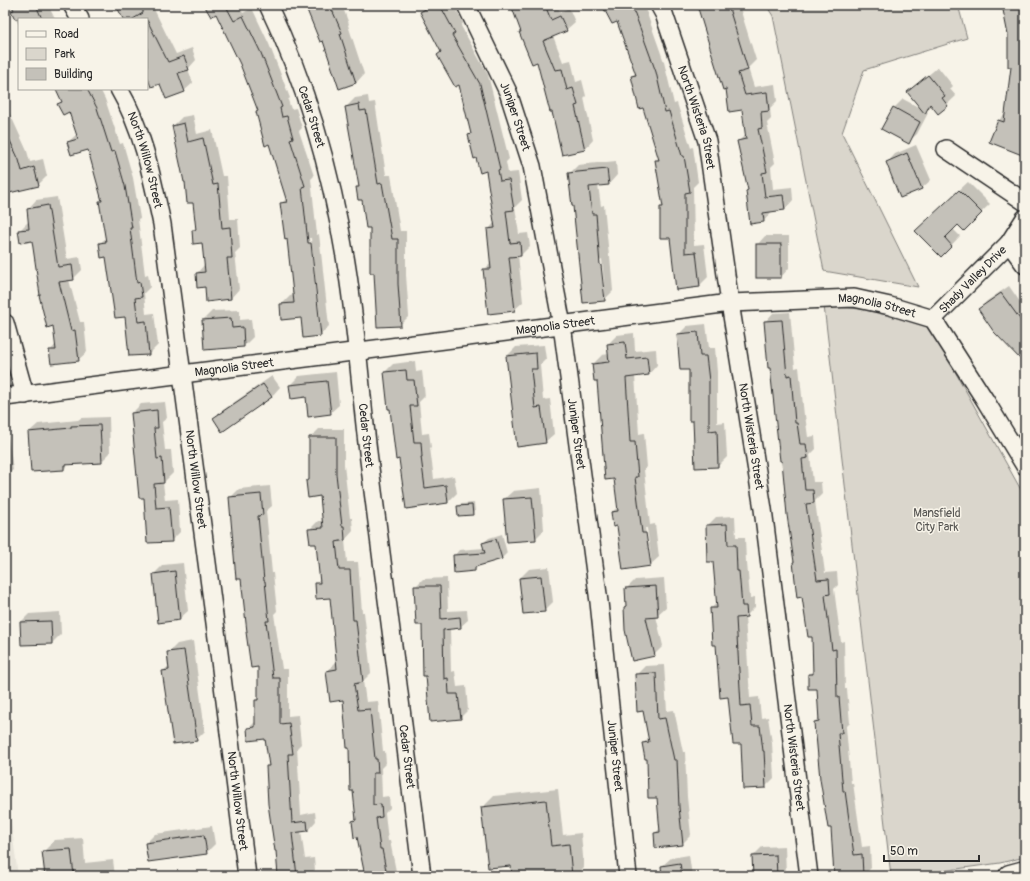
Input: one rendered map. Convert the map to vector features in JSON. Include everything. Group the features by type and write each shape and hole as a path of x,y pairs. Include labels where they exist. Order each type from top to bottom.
{"main road":[{"path":"1010,876 1025,872"}],"street":[{"path":"72,5 79,18"},
{"name":"Cedar Street","path":"268,5 287,46 315,126 330,181 347,269 422,876"},
{"name":"Juniper Street","path":"466,5 508,92 532,166 562,325 599,602 628,876"},
{"name":"North Wisteria Street","path":"660,5 707,141 730,303 763,509 809,876"},
{"name":"North Willow Street","path":"120,90 128,105 150,168 162,224 247,876"},
{"path":"946,150 1025,202"},
{"name":"Shady Valley Drive","path":"933,319 1009,243 1025,218"},
{"path":"1009,243 1025,265"},
{"name":"Magnolia Street","path":"5,397 730,303 854,298 890,306 933,319 1025,466"},
{"path":"5,323 24,394"}],"shaded area":[{"path":"5,775 18,876 5,876"}],"green space":[{"path":"766,5 958,5 967,38 864,70 842,133 918,287 824,271 773,16"},
{"name":"Mansfield City Park","path":"824,306 885,311 929,325 1025,497 1025,857 1000,863 906,876 891,876"}],"building":[{"path":"11,5 36,5 42,18 15,19 11,11 14,10"},
{"path":"116,5 141,5 143,13 135,18 122,18"},
{"path":"204,5 232,5 227,8 234,21 243,16 261,53 282,107 280,108 282,117 287,116 293,138 290,139 305,186 302,187 308,243 311,243 321,336 303,338 301,318 281,320 280,304 294,303 287,239 285,240 280,203 287,202 269,144 265,146 256,112 258,111 240,64 216,14 211,17"},
{"path":"305,5 330,5 342,33 340,34 356,83 339,89 323,41 320,42"},
{"path":"433,5 440,5 455,33 452,35 480,84 500,169 498,170 500,181 509,180 514,210 506,211 510,243 520,242 521,256 509,257 515,311 488,314 483,269 491,269 487,229 495,228 486,171 480,173 476,158 474,159 468,135 471,134 459,85 455,87 437,55 441,52 420,12"},
{"path":"511,5 545,5 551,20 560,16 567,31 543,41 555,70 562,69 567,90 573,88 578,105 575,106 585,150 562,155 552,112 550,112 537,62 532,64 519,32 521,32"},
{"path":"602,5 631,5 656,72 665,112 669,111 682,156 684,156 690,192 685,193 685,253 696,252 700,287 676,290 670,238 660,238 660,207 663,207 655,160 659,160 643,108 639,109 631,76 636,75 617,22 612,24"},
{"path":"697,5 728,5 748,70 738,73 745,95 767,92 769,111 761,112 762,128 758,129 767,172 762,173 765,197 783,195 785,210 763,213 764,222 750,224 746,191 748,190 737,141 746,139 742,110 729,112 726,89 723,90"},
{"path":"1002,5 1025,5 1025,147 1022,155 989,142 998,120 1004,122 1011,67 1008,67 1008,35"},
{"path":"148,22 168,62 184,56 189,70 178,73 185,92 166,99 160,84 151,87 148,79"},
{"path":"928,75 945,96 942,98 948,106 938,114 930,104 925,114 907,92"},
{"path":"56,90 88,90 97,108 111,152 115,151 125,186 132,228 130,228 137,283 140,282 142,297 135,298 138,322 146,321 149,355 129,356 125,317 115,318 106,257 101,258 99,243 106,242 99,201 102,201 88,150 71,155 67,142 78,139 69,112 63,115 57,104 62,102"},
{"path":"359,104 360,111 366,110 378,184 382,183 392,239 398,239 398,284 401,326 377,327 374,273 370,273 370,228 366,228 362,200 358,200 356,187 359,187 345,107"},
{"path":"893,107 920,122 909,144 881,129"},
{"path":"184,123 188,142 203,138 213,185 218,184 222,228 230,227 232,258 227,258 231,299 206,302 205,287 197,288 196,273 205,272 202,243 193,244 192,230 196,230 193,203 187,203 185,182 172,126"},
{"path":"5,130 19,160 22,171 34,167 39,186 5,194"},
{"path":"907,153 922,189 900,198 886,162"},
{"path":"607,169 609,185 589,187 592,214 596,214 600,265 605,301 583,303 568,173"},
{"path":"959,190 982,213 964,231 958,225 945,238 952,246 941,257 915,231"},
{"path":"48,205 58,267 72,265 74,280 59,282 71,331 75,330 79,361 51,364 49,350 56,350 53,326 47,328 39,295 32,241 20,243 18,230 29,229 27,209"},
{"path":"756,244 781,244 781,278 756,278"},
{"path":"1001,293 1025,326 1025,364 994,332 978,309"},
{"path":"231,318 232,328 243,327 244,347 204,350 202,320"},
{"path":"782,320 787,376 791,375 795,423 797,423 800,444 806,444 808,458 802,459 805,490 813,490 814,503 806,504 817,580 829,579 830,594 825,595 832,650 836,649 837,697 839,697 842,733 838,733 843,791 845,791 854,855 862,854 863,876 834,876 831,828 828,828 815,735 814,722 819,721 817,689 808,689 808,674 813,674 812,637 808,637 802,597 797,598 782,461 780,461 770,368 768,368 764,321"},
{"path":"698,332 700,356 706,356 709,381 709,431 717,430 718,467 695,468 693,421 689,421 689,370 680,370 677,334"},
{"path":"625,342 627,359 647,357 649,375 626,378 630,442 635,442 638,477 635,477 642,533 646,533 651,566 623,570 617,526 613,527 611,512 618,511 614,479 605,480 597,381 594,381 592,364 609,362 607,344"},
{"path":"536,353 537,369 531,369 535,408 541,407 546,443 517,447 506,356"},
{"path":"406,370 407,380 414,380 417,406 410,406 414,442 421,442 421,457 425,488 446,485 448,503 406,509 399,459 396,460 384,372"},
{"path":"327,381 331,414 308,417 306,397 291,399 289,385"},
{"path":"263,384 272,397 222,432 213,418"},
{"path":"157,410 158,428 154,428 157,459 162,458 164,483 154,484 156,508 169,507 172,542 147,543 144,498 139,498 131,413"},
{"path":"100,425 102,463 64,465 64,470 31,472 28,432 71,428 71,426"},
{"path":"309,437 336,437 336,474 345,540 336,542 339,570 350,570 353,620 356,620 363,682 354,684 358,710 370,709 375,759 377,759 378,773 373,773 373,805 381,804 382,817 376,818 380,849 382,849 387,876 365,876 357,837 354,838 352,821 356,820 353,791 350,791 349,748 347,748 343,700 330,702 326,671 337,669 330,598 316,599 315,583 320,583 316,544 310,544 308,529 323,528 320,496 308,498 306,481 309,480"},
{"path":"261,494 263,515 258,516 269,621 266,621 273,678 280,678 280,724 289,723 293,754 288,754 292,823 307,821 308,831 292,833 297,876 278,876 276,851 268,804 266,766 269,766 265,739 248,741 247,728 255,727 255,700 258,700 258,667 251,668 241,579 236,579 229,497"},
{"path":"532,497 536,540 507,542 503,499"},
{"path":"472,505 473,515 458,516 457,506"},
{"path":"727,524 728,545 736,545 737,571 739,571 742,606 746,606 747,617 736,618 741,706 750,705 752,726 760,726 764,751 766,788 743,789 741,744 733,744 728,697 720,698 716,645 712,645 710,608 717,608 713,562 707,562 706,525"},
{"path":"496,539 502,559 475,567 475,571 454,573 453,555 485,553 482,543"},
{"path":"175,571 180,620 158,623 153,574"},
{"path":"541,576 545,612 523,614 519,578"},
{"path":"414,586 440,586 441,619 460,617 461,628 443,630 444,679 448,678 449,694 458,694 461,719 430,722 426,676 423,676 422,625 416,625"},
{"path":"656,586 658,617 646,618 655,656 632,661 625,630 625,588"},
{"path":"51,621 52,644 21,645 20,622"},
{"path":"184,650 197,741 173,744 162,671 169,670 167,652"},
{"path":"656,673 658,719 665,718 674,760 677,760 679,807 683,845 655,848 654,833 660,832 657,798 648,798 647,759 645,759 642,743 649,742 643,711 637,712 635,674"},
{"path":"546,800 551,846 569,844 572,876 512,876 511,866 488,868 481,807"},
{"path":"204,835 207,854 148,862 145,843"},
{"path":"71,849 74,876 45,876 42,851"},
{"path":"776,855 777,876 753,876 752,856"},
{"path":"680,863 682,876 662,876 661,866"}]}
